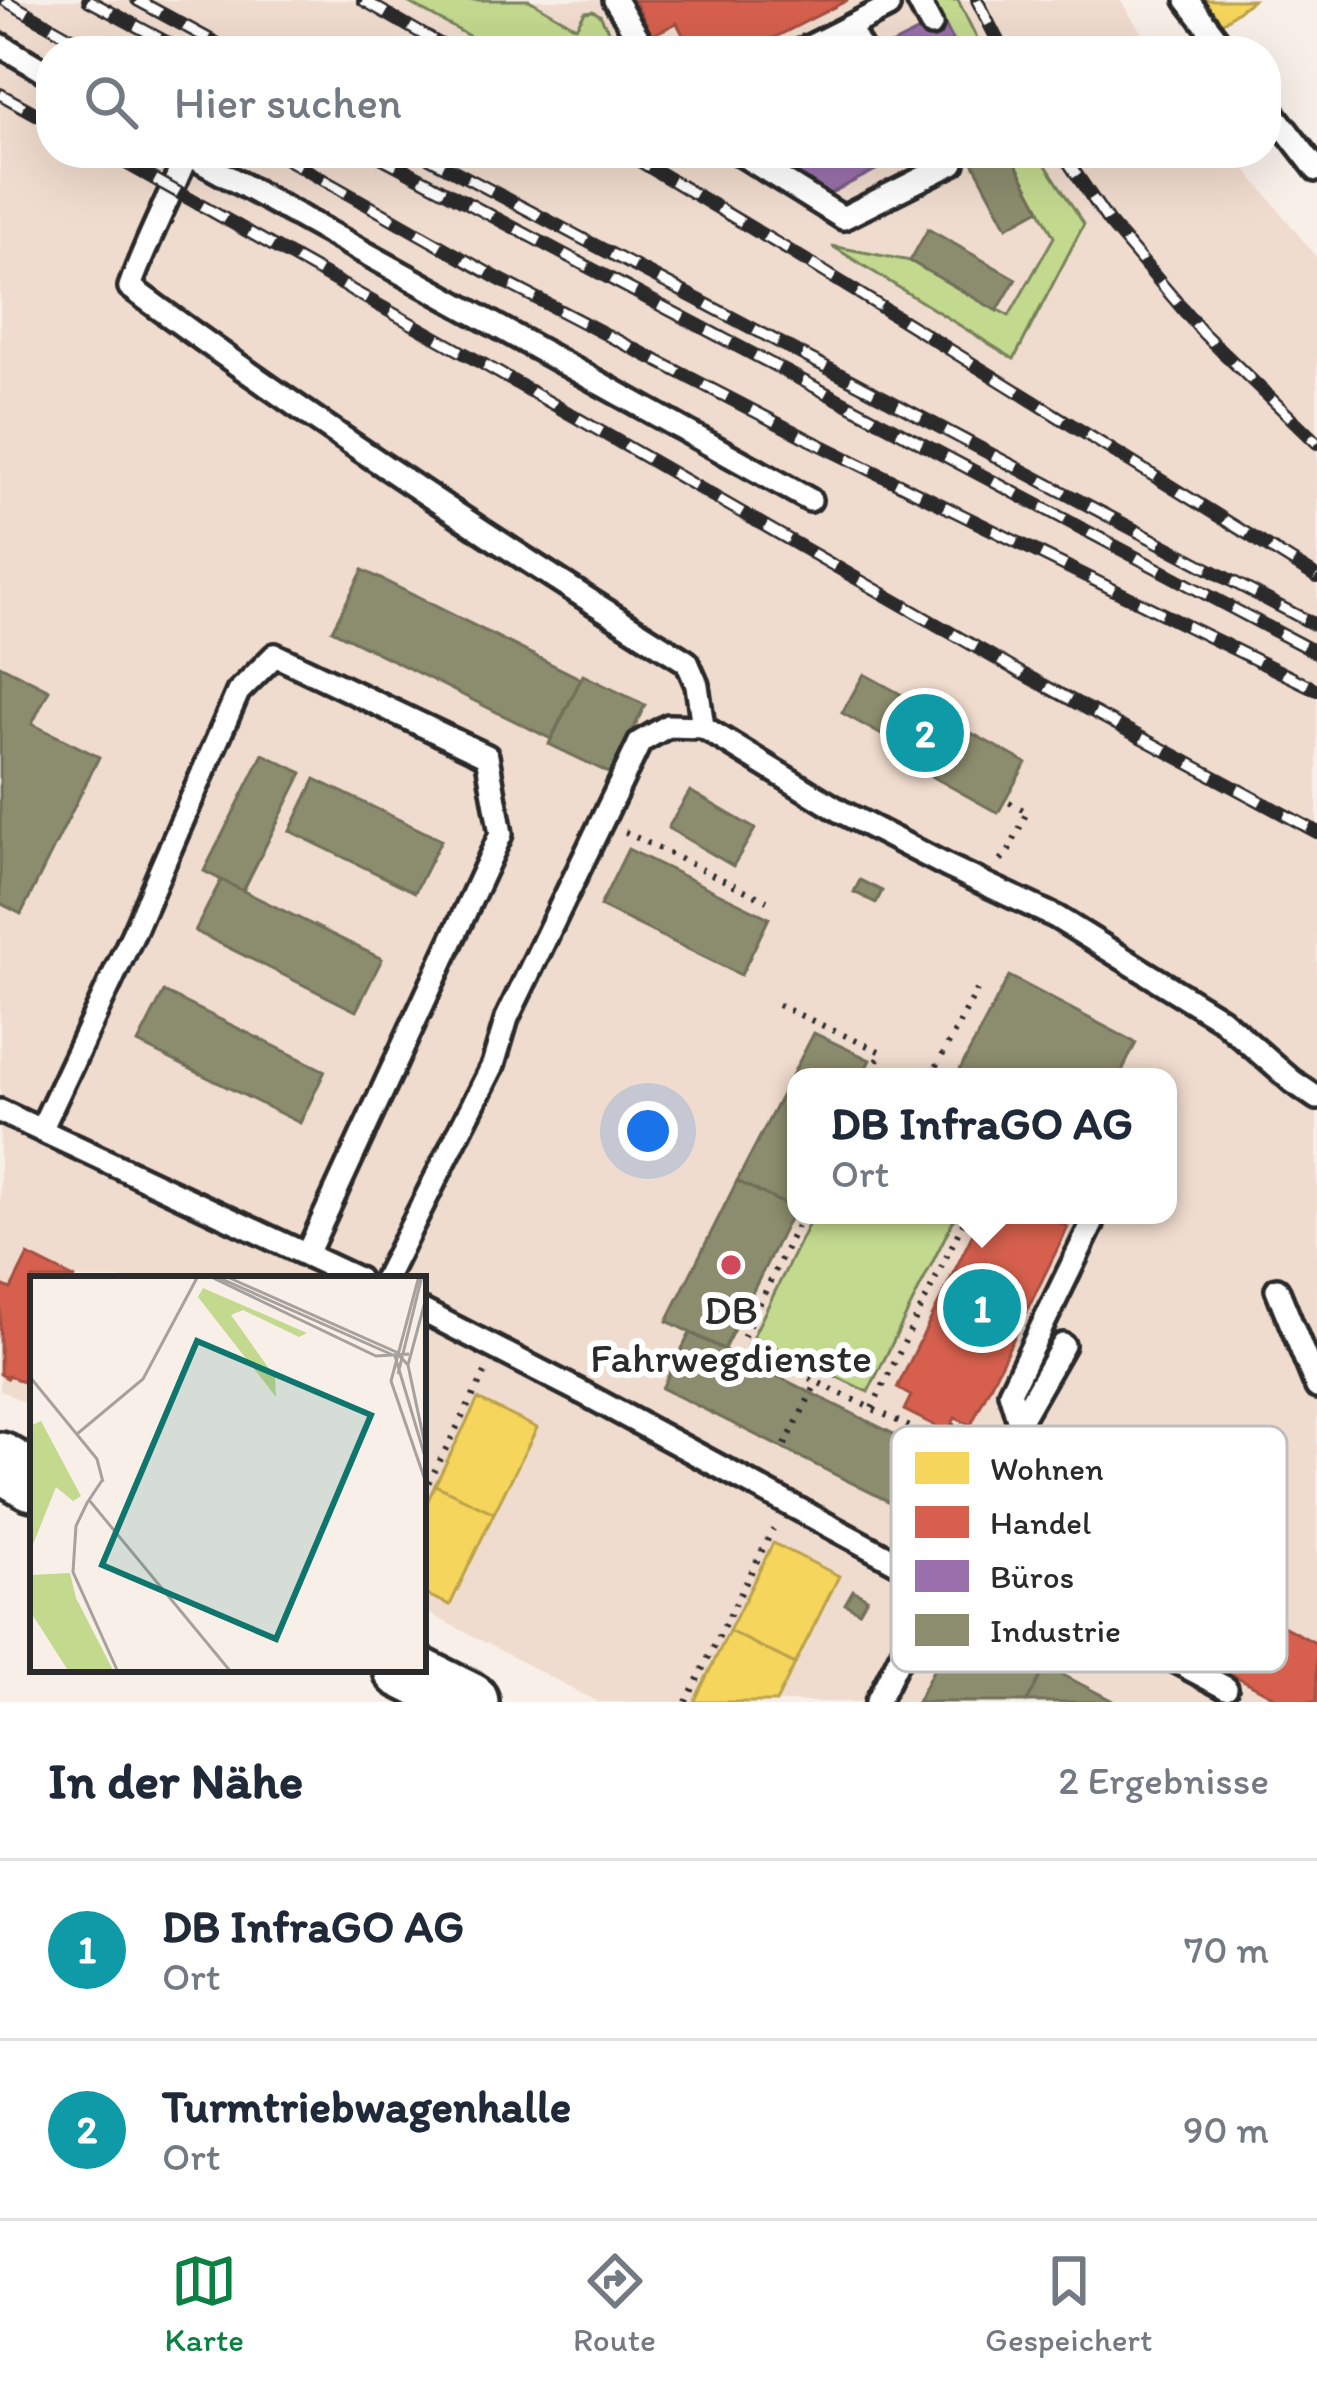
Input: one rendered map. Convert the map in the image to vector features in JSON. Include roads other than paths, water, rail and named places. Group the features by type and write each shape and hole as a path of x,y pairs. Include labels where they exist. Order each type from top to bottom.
{"main road":[{"path":"0,1462 30,1479"},
{"path":"409,1672 470,1702"}],"lane":[{"path":"615,0 637,36"},
{"path":"831,36 888,7 884,0"},
{"path":"918,0 931,25"},
{"path":"1187,0 1215,36"},
{"path":"849,27 854,36"},
{"path":"0,45 36,66"},
{"path":"1281,123 1317,170"},
{"path":"180,168 130,287 251,377 533,566 687,662 697,686 703,727"},
{"path":"211,168 810,500"},
{"path":"763,168 843,218 943,168"},
{"path":"41,1130 238,692 275,655 488,756 501,834 307,1254"},
{"path":"388,1276 493,1065 507,1018 640,742 668,726 703,727 840,811 1056,917 1221,1019 1317,1098"},
{"path":"0,1111 352,1276"},
{"path":"1018,1422 1010,1393 1092,1224"},
{"path":"1277,1289 1317,1387"},
{"path":"426,1312 891,1560"},
{"path":"1016,1426 1063,1345"},
{"path":"877,1702 892,1672"},
{"path":"1196,1672 1226,1688"}],"railway":[{"path":"4,0 68,36"},
{"path":"88,0 155,36"},
{"path":"137,0 203,36"},
{"path":"363,0 426,36"},
{"path":"977,0 995,36"},
{"path":"0,94 36,114"},
{"path":"135,168 1021,673 1317,832"},
{"path":"303,168 497,278 810,440 1317,690"},
{"path":"401,168 1317,653"},
{"path":"448,168 1317,626"},
{"path":"651,168 1317,577"},
{"path":"1072,168 1108,221 1204,334 1317,443"}],"place":[{"name":"Turmtriebwagenhalle","path":"925,733"},
{"name":"DB Fahrwegdienste","path":"731,1265"},
{"name":"DB InfraGO AG","path":"982,1308"}]}
